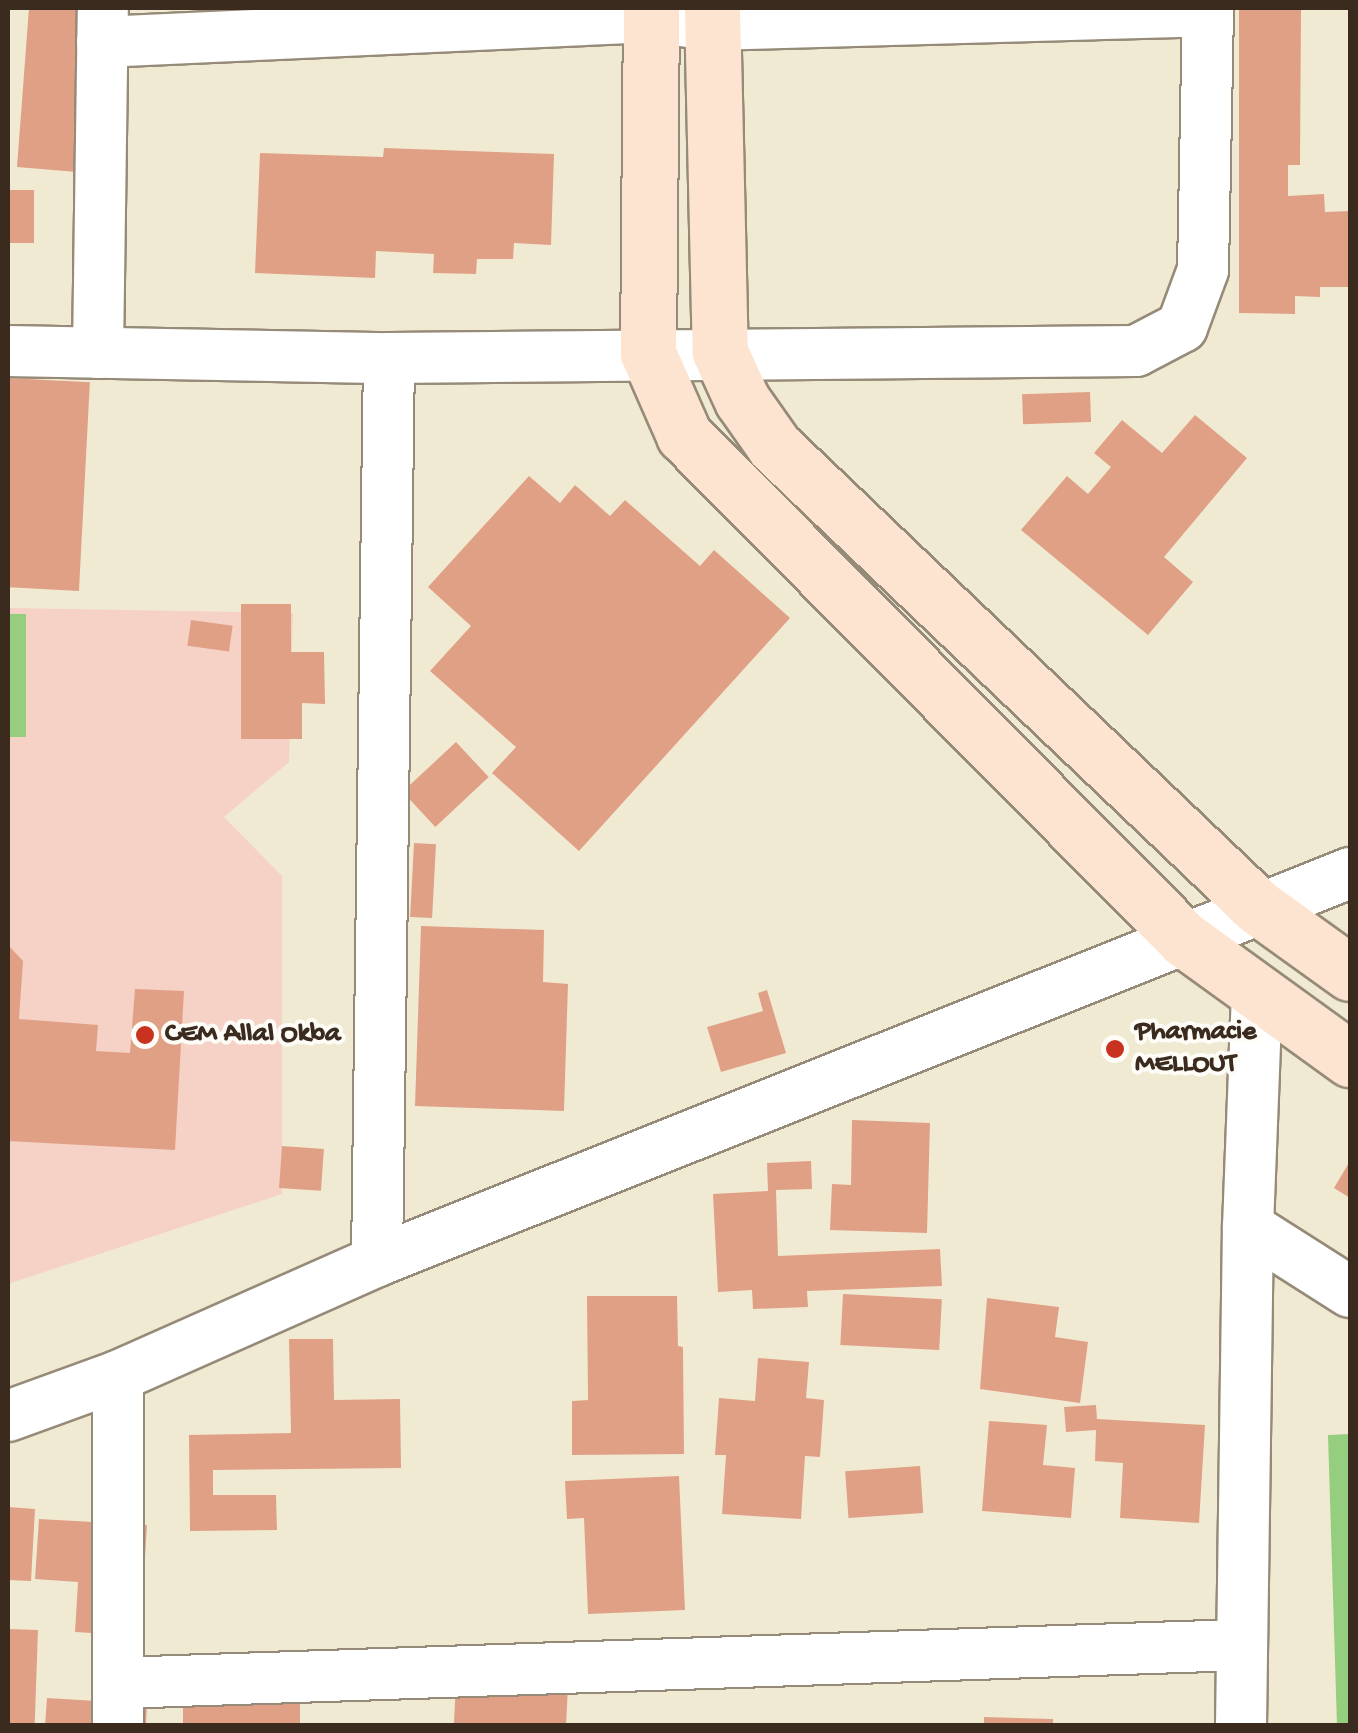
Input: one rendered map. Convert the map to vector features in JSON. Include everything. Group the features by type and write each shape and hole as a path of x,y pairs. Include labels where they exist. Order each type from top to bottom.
{"street":[{"path":"8,352 389,358 1136,351 1182,327 1203,270 1208,9 712,16 651,12 102,25 98,353"},
{"path":"651,12 648,353 684,435 1184,939 1350,1059"},
{"path":"712,16 720,352 742,400 775,447 1258,907 1350,973"},
{"path":"376,1260 389,358"},
{"path":"8,1416 118,1376 376,1260 1350,873"},
{"path":"1241,1726 1248,1227 1256,992"},
{"path":"1248,1227 1350,1292"},
{"path":"118,1376 118,1704 1240,1645"}],"shaded area":[{"name":"CEM Allal Okba","path":"8,608 293,613 289,762 224,817 282,876 282,1194 8,1284"}],"green space":[{"path":"8,614 26,614 26,737 8,737"},
{"path":"1350,1434 1350,1725 1337,1726 1328,1435"}],"building":[{"path":"29,8 106,8 77,172 17,167"},
{"path":"1239,8 1301,8 1300,165 1288,165 1288,196 1324,194 1325,212 1350,211 1350,287 1320,287 1320,297 1295,296 1295,314 1239,313"},
{"path":"384,148 554,154 551,245 514,243 513,259 477,259 476,274 433,273 434,254 376,251 375,278 255,273 260,153 383,157"},
{"path":"8,190 34,190 34,243 8,243"},
{"path":"8,378 90,382 79,591 8,587"},
{"path":"1090,392 1091,422 1023,424 1022,394"},
{"path":"1195,415 1247,458 1164,557 1193,582 1148,635 1021,530 1067,476 1088,494 1111,467 1094,453 1122,420 1162,453"},
{"path":"529,476 560,503 575,485 610,516 625,500 700,566 714,550 790,618 579,851 492,773 516,747 430,671 471,626 428,587"},
{"path":"241,604 291,604 291,652 324,652 325,704 302,703 302,739 241,739"},
{"path":"191,620 233,626 229,652 187,646"},
{"path":"456,742 489,777 435,827 403,792"},
{"path":"414,843 436,844 432,918 410,917"},
{"path":"421,926 544,930 543,982 568,984 564,1111 415,1106"},
{"path":"8,945 23,961 19,1019 98,1025 96,1051 130,1053 135,989 184,991 175,1150 8,1141"},
{"path":"767,990 786,1053 721,1072 707,1027 763,1011 758,993"},
{"path":"852,1120 930,1123 927,1233 830,1230 832,1184 851,1185"},
{"path":"282,1146 324,1149 321,1191 279,1188"},
{"path":"811,1161 812,1189 776,1190 778,1256 940,1249 942,1286 807,1291 808,1307 753,1309 752,1290 718,1292 713,1194 768,1191 767,1163"},
{"path":"1350,1161 1350,1198 1334,1188"},
{"path":"843,1294 942,1299 939,1350 840,1345"},
{"path":"587,1296 677,1296 678,1346 683,1347 684,1454 572,1455 572,1401 588,1400"},
{"path":"987,1298 1059,1307 1055,1337 1088,1342 1080,1403 980,1389"},
{"path":"289,1339 333,1339 334,1400 400,1399 401,1468 213,1470 213,1495 276,1495 277,1530 190,1531 189,1435 291,1433"},
{"path":"758,1358 809,1362 806,1398 824,1400 820,1457 805,1456 801,1519 722,1514 726,1455 715,1455 719,1398 755,1401"},
{"path":"1096,1405 1097,1419 1205,1425 1199,1523 1120,1518 1123,1463 1095,1461 1096,1430 1066,1432 1064,1407"},
{"path":"989,1421 1047,1425 1043,1465 1075,1468 1071,1518 982,1511"},
{"path":"920,1466 923,1513 848,1518 845,1471"},
{"path":"679,1476 685,1610 588,1614 584,1518 567,1519 565,1481"},
{"path":"8,1507 35,1509 31,1581 8,1580"},
{"path":"39,1519 147,1525 141,1621 110,1634 75,1632 78,1582 35,1579"},
{"path":"8,1629 38,1630 35,1726 8,1726"},
{"path":"456,1684 568,1690 566,1726 454,1726"},
{"path":"47,1698 147,1704 146,1726 45,1726"},
{"path":"183,1700 300,1700 300,1726 183,1726"},
{"path":"984,1717 1053,1719 1053,1726 984,1726"}],"place":[{"name":"CEM Allal Okba","path":"145,1035"},
{"name":"Pharmacie MELLOUT","path":"1115,1049"}]}
